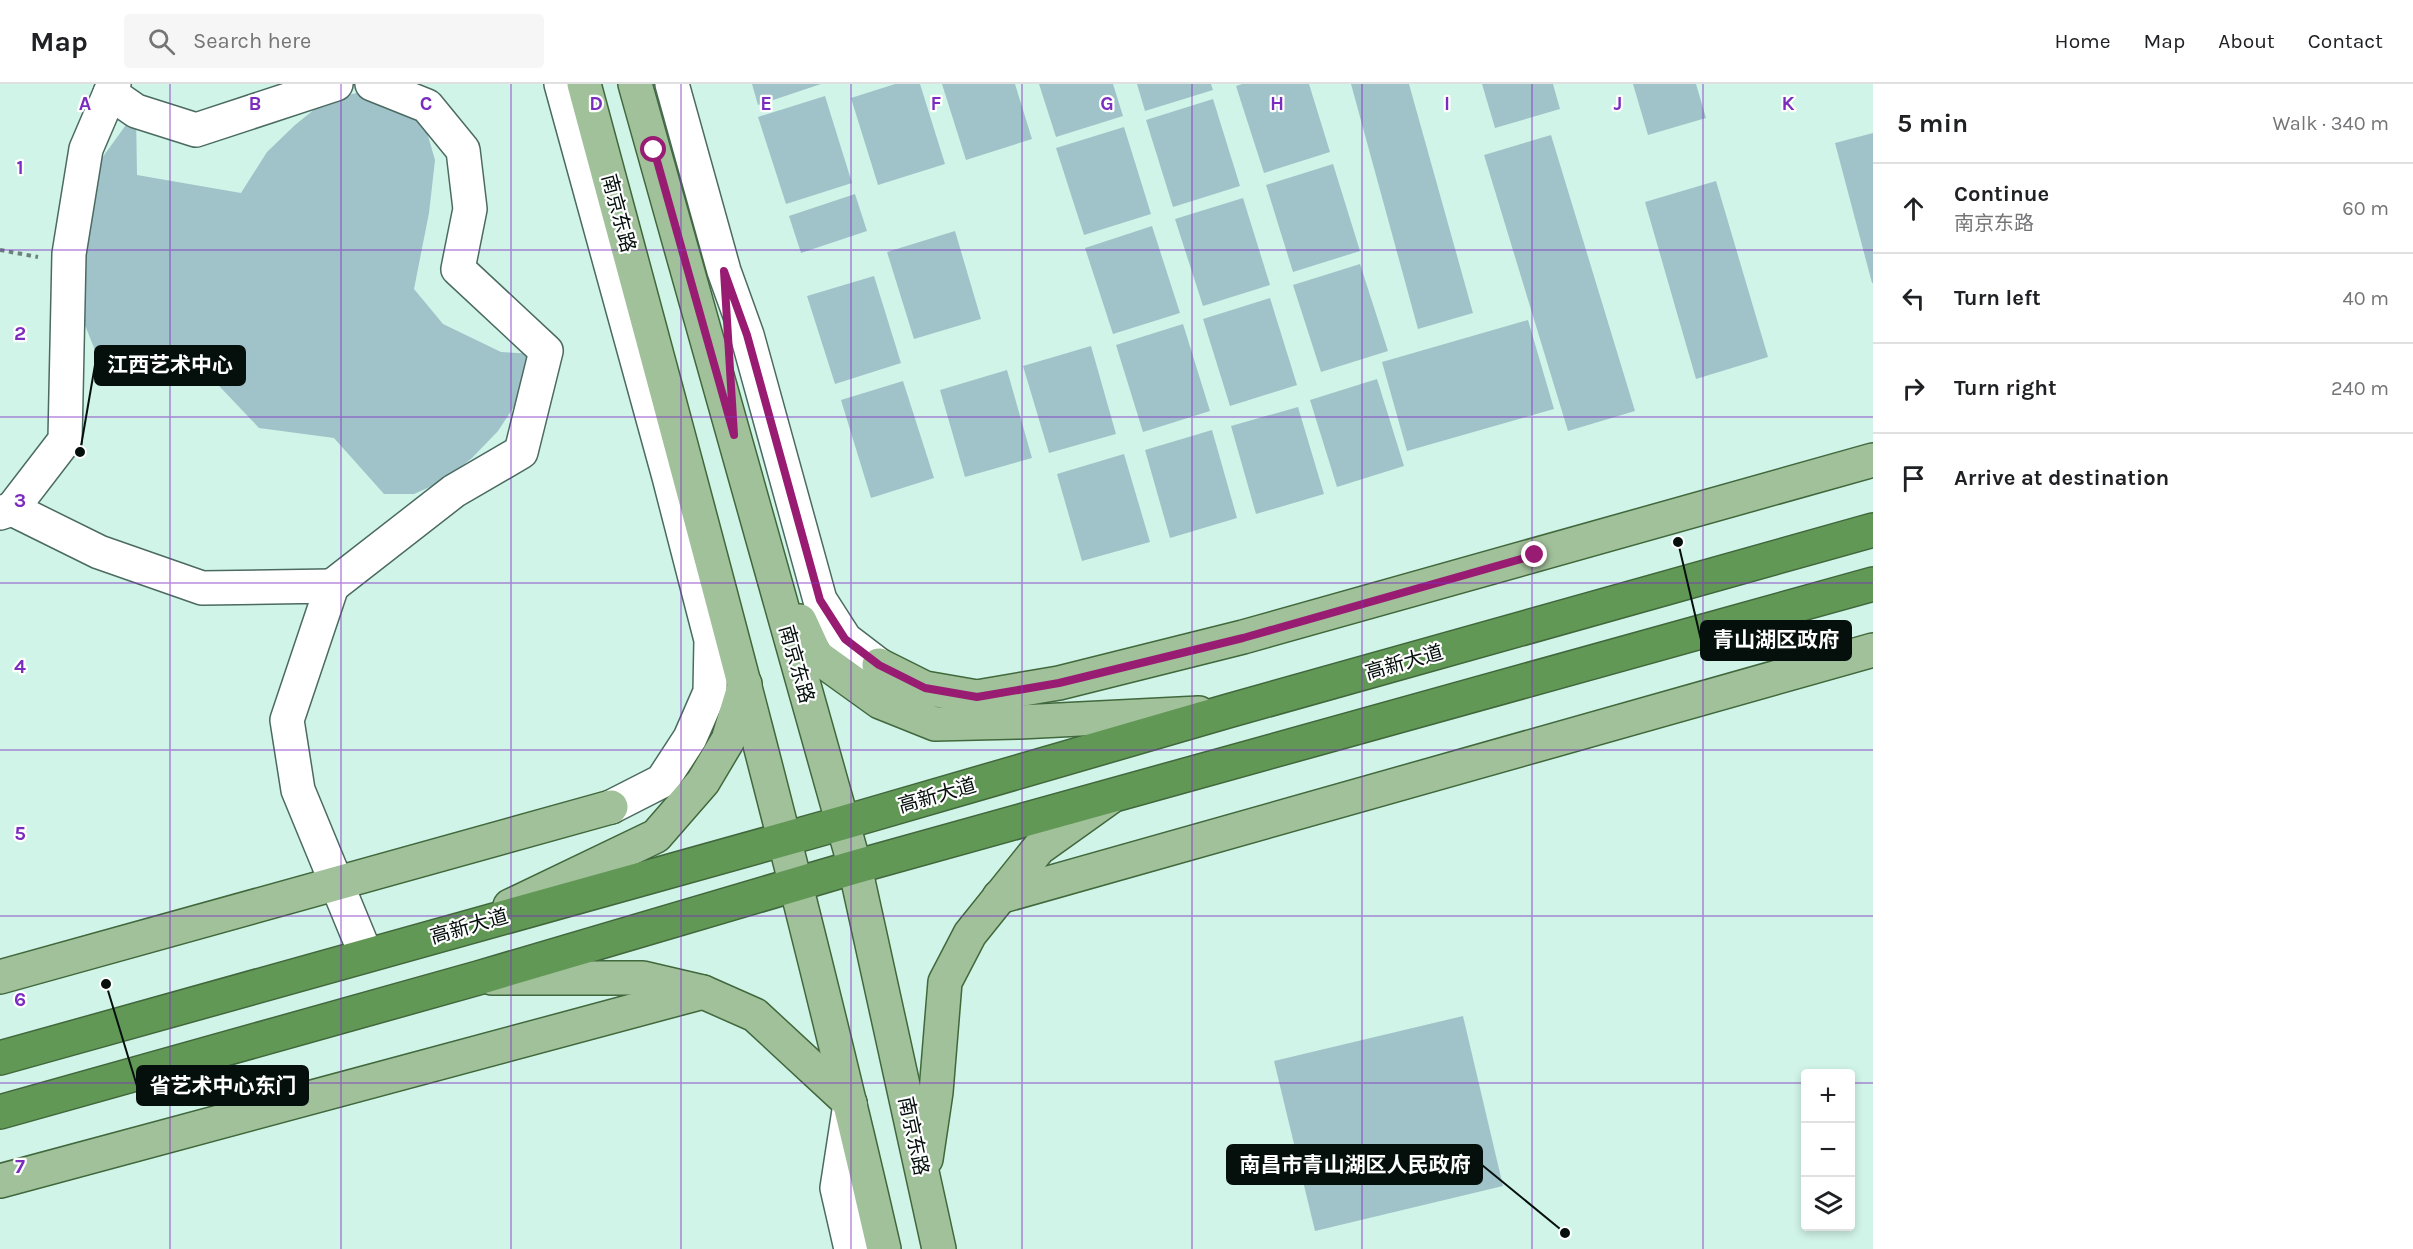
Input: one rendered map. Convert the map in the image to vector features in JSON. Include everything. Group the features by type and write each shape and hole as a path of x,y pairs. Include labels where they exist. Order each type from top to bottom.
{"highway":[{"name":"高新大道","path":"0,1058 842,823 1228,711 1873,530"},
{"path":"0,1112 478,978 855,867 1873,584"}],"main road":[{"name":"南京东路","path":"584,84 745,682 884,1249"},
{"name":"南京东路","path":"635,84 855,867 939,1249"},
{"path":"879,665 925,688 977,697 1059,683 1243,638 1873,460"},
{"path":"763,542 816,656 880,702 935,724 1228,711"},
{"path":"999,897 1873,650"},
{"path":"465,927 657,836 703,782 728,740 745,682"},
{"path":"924,1178 936,1092 945,982 970,934 1039,848 1112,796"},
{"path":"0,977 611,807"},
{"path":"478,978 643,978 703,992 755,1015 850,1103"},
{"path":"0,1181 703,992"}],"street":[{"path":"332,586 202,588 99,552 6,511 65,440 69,254 86,149 112,89 136,111 196,130 336,84"},
{"path":"366,955 298,790 287,720 332,586 454,491 520,452 546,351 458,269 470,209 463,150 427,106 372,84"},
{"path":"561,84 669,477 711,640 710,692 690,738 662,781 611,807"},
{"path":"672,84 724,271 747,335 820,600 845,639 879,665"},
{"path":"724,271 734,435"},
{"path":"850,1103 837,1188 851,1249"}],"building":[{"path":"752,84 821,84 758,105"},
{"path":"895,84 920,84 945,164 878,185 851,98"},
{"path":"942,84 1015,84 1032,139 966,160"},
{"path":"1039,84 1113,84 1123,116 1056,137"},
{"path":"1137,84 1211,84 1213,90 1145,111"},
{"path":"1242,84 1309,84 1330,152 1264,173 1236,86"},
{"path":"1351,84 1409,84 1473,313 1418,329"},
{"path":"1482,84 1553,84 1560,109 1495,128"},
{"path":"1633,84 1696,84 1706,118 1648,135"},
{"path":"361,92 424,122 435,160 429,213 414,289 443,324 501,352 535,354 523,393 498,431 472,458 443,481 414,494 384,494 334,438 259,428 202,368 101,365 80,313 83,206 102,158 136,111 137,175 241,193 267,152 295,125 326,100"},
{"path":"825,96 852,183 786,204 758,117"},
{"path":"1213,99 1240,186 1173,207 1146,120"},
{"path":"1124,127 1151,214 1084,235 1056,148"},
{"path":"1873,133 1873,283 1872,283 1835,143"},
{"path":"1551,135 1635,411 1568,431 1484,155"},
{"path":"1333,164 1360,251 1293,272 1266,185"},
{"path":"1716,181 1768,357 1696,379 1645,202"},
{"path":"855,194 867,231 801,253 789,216"},
{"path":"1243,198 1270,285 1203,306 1175,219"},
{"path":"1152,226 1180,313 1113,334 1085,248"},
{"path":"955,231 981,319 914,339 887,252"},
{"path":"1360,264 1388,351 1321,372 1293,285"},
{"path":"874,276 901,363 835,384 807,296"},
{"path":"1270,298 1297,385 1230,406 1203,319"},
{"path":"1528,320 1554,409 1407,451 1382,362"},
{"path":"1183,324 1210,411 1143,432 1116,345"},
{"path":"1091,346 1116,434 1049,453 1023,366"},
{"path":"1007,370 1032,458 965,477 940,390"},
{"path":"1377,379 1404,466 1337,487 1310,400"},
{"path":"903,381 934,478 871,498 841,400"},
{"path":"1298,407 1324,494 1256,514 1231,426"},
{"path":"1212,430 1237,518 1170,538 1145,450"},
{"path":"1124,454 1150,542 1082,561 1057,474"},
{"path":"1463,1016 1503,1186 1315,1231 1274,1061"}],"place":[{"name":"江西艺术中心","path":"80,452"},
{"name":"青山湖区政府","path":"1678,542"},
{"name":"省艺术中心东门","path":"106,984"},
{"name":"南昌市青山湖区人民政府","path":"1565,1233"}],"route":[{"path":"654,150 734,435 724,271 747,335 820,600 845,639 879,665 925,688 977,697 1059,683 1243,638 1535,555"}]}
